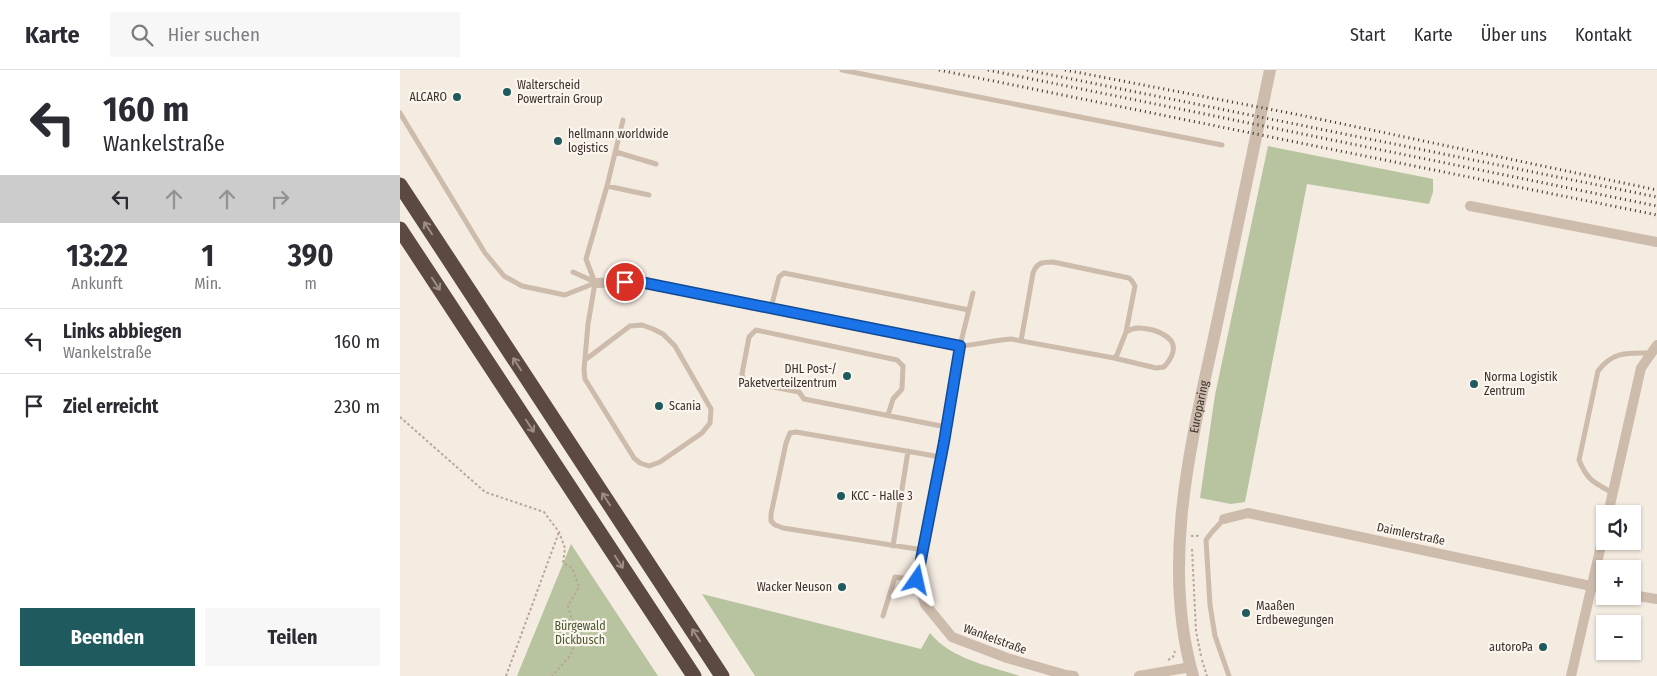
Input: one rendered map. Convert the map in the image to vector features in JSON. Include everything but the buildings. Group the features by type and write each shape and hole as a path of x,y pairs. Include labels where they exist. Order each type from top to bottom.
{"highway":[{"path":"400,185 722,676"},
{"path":"400,229 694,676"}],"street":[{"name":"Europaring","path":"1192,672 1179,590 1180,527 1184,491 1202,392 1270,70"},
{"path":"1470,206 1657,242"},
{"path":"595,283 640,282 960,346 917,580"},
{"path":"1610,505 1641,368 1654,349"},
{"name":"Daimlerstraße","path":"1224,519 1248,513 1596,588"},
{"path":"1570,676 1600,550"},
{"name":"Wankelstraße","path":"917,580 926,604 952,637 1007,658 1074,676"},
{"path":"1641,596 1657,599"},
{"path":"1139,676 1192,672"}],"lane":[{"path":"842,70 1222,145"},
{"path":"400,113 485,253 504,276 522,286 565,295 595,283"},
{"path":"584,360 630,326 642,325 653,329 663,334 675,346 711,408 710,423 702,433 660,462 649,466 640,463 634,458 585,379 584,360 595,283 586,259 607,186 623,120"},
{"path":"616,152 656,164"},
{"path":"607,186 649,194"},
{"path":"1021,341 1033,273 1036,266 1044,262 1053,262 1129,278 1132,281 1135,286 1126,332 1114,358"},
{"path":"573,272 595,283"},
{"path":"770,308 779,277 784,273 969,310"},
{"path":"973,293 960,346 973,346 996,340 1010,339 1114,358 1156,368 1164,367 1170,360 1173,352 1170,338 1162,333 1138,327 1126,332"},
{"path":"888,415 893,400 902,388 903,366 897,360 756,330 749,338 742,374 747,382 798,392 804,399 946,427"},
{"path":"1613,493 1594,483 1584,473 1579,460 1598,371 1606,360 1620,355 1654,349"},
{"path":"923,550 782,528 775,526 771,520 771,514 786,443 790,433 941,457"},
{"path":"892,546 908,451"},
{"path":"1224,519 1206,540 1214,636 1229,676"},
{"path":"883,616 895,577 917,580"}],"path":[{"path":"400,417 485,492 544,512 559,532 565,548 563,562 572,568 579,587 568,606 571,617 579,632 570,656 552,676"},
{"path":"506,676 559,532"},
{"path":"1192,546 1196,630 1207,676"}],"green space":[{"path":"1268,146 1433,179 1433,192 1429,204 1307,184 1245,502 1231,504 1200,498 1215,395"},
{"name":"Bürgewald Dickbusch","path":"571,544 658,676 517,676"},
{"path":"702,594 921,649 930,633 939,642 960,655 983,665 1020,676 755,676"}],"railway":[{"path":"939,70 1657,215"},
{"path":"988,70 1657,206"},
{"path":"1027,70 1657,197"},
{"path":"1065,70 1300,115 1657,190"}],"place":[{"name":"Walterscheid Powertrain Group","path":"507,92"},
{"name":"ALCARO","path":"457,97"},
{"name":"hellmann worldwide logistics","path":"558,141"},
{"name":"DHL Post-/ Paketverteilzentrum","path":"847,376"},
{"name":"Norma Logistik Zentrum","path":"1474,384"},
{"name":"Scania","path":"659,406"},
{"name":"KCC - Halle 3","path":"841,496"},
{"name":"Wacker Neuson","path":"842,587"},
{"name":"Maaßen Erdbewegungen","path":"1246,613"},
{"name":"autoroPa","path":"1543,647"}],"route":[{"path":"625,282 640,282 960,346 944,442 917,580"}]}
